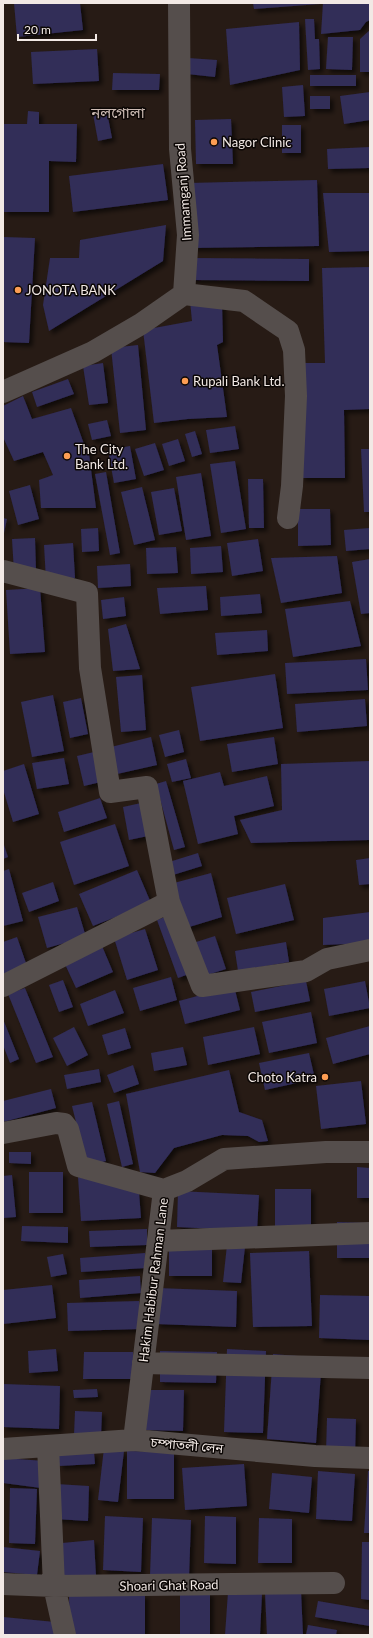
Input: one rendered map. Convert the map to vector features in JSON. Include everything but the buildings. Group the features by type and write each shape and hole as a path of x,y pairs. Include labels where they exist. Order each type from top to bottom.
{"street":[{"name":"Immamganj Road","path":"179,3 180,149 188,235 184,294"},
{"path":"3,392 93,352 141,324 184,294 244,301 288,331 294,350 296,396 292,486 288,518"},
{"path":"3,571 87,593 90,668 110,792 147,787 169,902 202,986 306,971 327,959 370,950"},
{"path":"3,986 169,902"},
{"path":"3,1133 56,1123 64,1124 68,1129 78,1166 164,1190"},
{"name":"Hakim Habibur Rahman Lane","path":"134,1440 164,1190 187,1181 224,1159 326,1152 370,1152"},
{"path":"158,1241 370,1233"},
{"path":"143,1363 370,1368"},
{"name":"চম্পাতলী লেন","path":"3,1449 134,1440 315,1456 370,1458"},
{"path":"48,1446 54,1586 65,1635"},
{"name":"Shoari Ghat Road","path":"3,1584 54,1586 334,1583"}],"place":[{"name":"Nagor Clinic","path":"214,142"},
{"name":"JONOTA BANK","path":"18,290"},
{"name":"Rupali Bank Ltd.","path":"185,381"},
{"name":"The City Bank Ltd.","path":"67,456"},
{"name":"Choto Katra","path":"325,1077"}],"district":[{"name":"নলগোলা","path":"118,112"}]}
